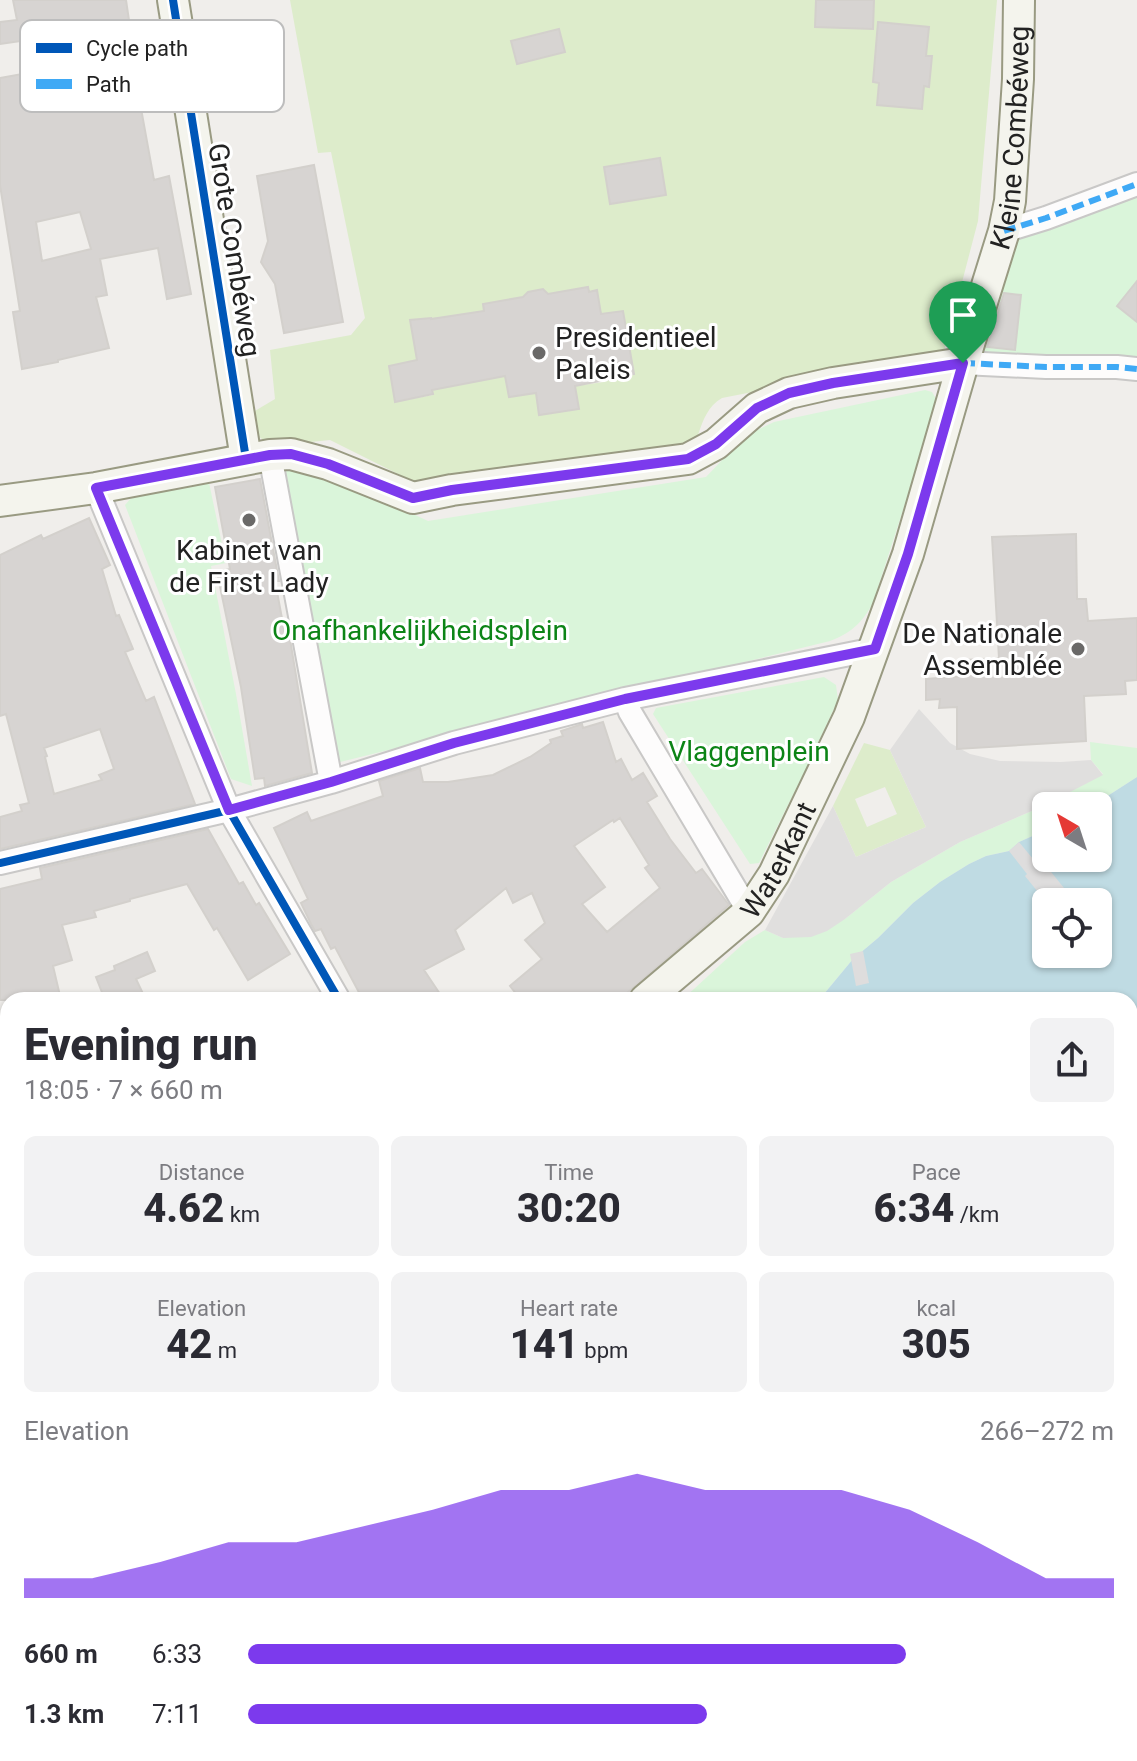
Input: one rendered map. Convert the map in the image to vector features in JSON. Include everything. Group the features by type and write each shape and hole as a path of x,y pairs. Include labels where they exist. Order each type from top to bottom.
{"main road":[{"name":"Grote Combéweg","path":"173,0 177,20"},
{"name":"Kleine Combéweg","path":"963,363 1004,231 1010,201 1018,79 1019,0"},
{"name":"Grote Combéweg","path":"194,112 258,457"},
{"path":"0,501 96,488 258,457 291,454 328,464 413,498 452,490 688,459 716,444 757,408 789,393 963,363"},
{"name":"Waterkant","path":"654,992 749,912 788,846 849,717 875,649 908,554 963,363"}],"street":[{"path":"1004,231 1137,184"},
{"path":"963,363 1137,369"},
{"path":"258,457 331,782"},
{"path":"96,488 229,810 334,992"},
{"path":"0,863 229,810 454,743 625,699 875,649"},
{"path":"625,699 749,912"}],"green space":[{"path":"290,0 997,0 978,221 943,355 722,398 710,409 698,435 676,448 414,482 330,440 272,446 255,434 253,412 275,399 270,350 351,335 365,318 331,152 318,153","holes":["588,287 589,292 597,291 601,314 623,311 634,374 575,386 578,409 540,415 536,393 509,397 505,376 432,389 433,395 395,402 389,366 423,359 411,320 431,318 432,323 485,315 542,290 548,294"]},
{"path":"1137,184 1137,376 963,363 1004,231"},
{"name":"Onafhankelijkheidsplein","path":"925,390 932,392 938,402 873,603 860,622 844,634 830,641 332,764 279,465 328,474 428,521 706,477 745,436 774,422"},
{"path":"208,478 226,563 211,566 252,786 231,779 125,505 139,489"},
{"name":"Vlaggenplein","path":"824,677 836,685 838,700 759,863 750,864 653,714 656,708"},
{"path":"1090,742 1137,748 1137,777 1112,793 1069,792 1103,774 1091,760"},
{"path":"864,743 890,750 926,827 856,857 833,806","holes":["885,787 897,814 867,827 855,799"]},
{"path":"1032,811 1032,836 1009,851 969,864 940,882 853,959 826,992 691,992 745,942 765,930 783,938 845,919 891,882 960,842"}],"shaded area":[{"path":"919,709 950,743 970,754 1000,761 1091,760 1103,775 1070,792 1032,792 1032,811 960,842 891,882 827,931 811,937 783,938 765,930 833,806 856,857 926,827 890,750"}],"water":[{"path":"1137,777 1137,992 826,992 853,959 940,882 986,856 1009,851 1032,836 1032,872 1112,872 1112,793"}],"pier":[{"path":"1019,842 1032,858 1032,872 1051,872 1064,888 1035,888 1009,851"},
{"path":"863,951 869,983 856,986 850,954"}],"building":[{"path":"13,0 126,0 129,20 20,20 20,41 0,44 0,22 17,20"},
{"path":"816,0 874,0 873,29 815,27"},
{"path":"878,22 929,27 926,56 932,56 929,87 924,86 922,109 877,105 879,83 873,82"},
{"path":"559,29 565,52 517,64 511,41"},
{"path":"20,74 20,112 142,112 154,180 169,176 191,294 167,299 158,248 100,259 107,295 96,297 109,348 22,369 13,312 20,311 0,185 0,78","holes":["80,212 91,249 42,261 36,222"]},
{"path":"660,158 666,195 610,204 604,167"},
{"path":"314,165 343,322 284,333 275,284 261,262 268,241 257,176"},
{"path":"1137,281 1137,322 1117,306"},
{"name":"Presidentieel Paleis","path":"588,287 589,292 597,290 601,314 623,311 634,374 575,386 579,409 539,415 536,393 509,397 505,376 432,390 433,394 395,402 389,366 417,360 410,320 484,311 483,304 523,297 528,292 543,289 548,294"},
{"path":"1004,293 1021,295 1015,350 987,347"},
{"path":"260,479 279,581 275,581 286,640 290,639 312,773 265,786 264,778 255,779 241,687 217,572 230,569 215,487"},
{"path":"89,518 110,565 102,569 116,616 119,615 133,649 125,652 146,701 154,697 195,804 0,849 0,817 22,811 20,805 29,803 6,714 0,716 0,555 41,535 43,539","holes":["100,729 114,769 99,775 102,780 54,794 44,748"]},
{"name":"De Nationale Assemblée","path":"1076,534 1077,599 1086,599 1088,621 1137,618 1137,680 1125,681 1126,694 1084,696 1086,741 957,749 957,707 939,708 940,699 926,700 926,679 967,676 966,660 999,658 992,537"},
{"path":"603,722 616,762 621,759 632,780 643,773 657,796 647,802 670,839 696,873 702,869 729,905 628,992 515,992 510,986 542,959 525,940 545,923 532,893 513,903 506,888 455,930 464,949 424,970 439,992 359,992 335,947 331,949 321,929 315,931 311,924 301,903 308,899 274,828 307,812 311,821 383,796 379,781 420,768 423,782 448,782 493,775 530,757 551,743 550,740 563,736 561,731 582,724 583,728","holes":["620,818 649,865 645,868 660,888 607,932 582,904 605,887 574,846"]},
{"path":"208,829 239,884 243,882 256,905 259,903 290,954 248,980 187,884 130,899 94,911 96,917 62,925 72,960 53,966 59,992 0,992 0,889 42,879 40,868"},
{"path":"147,952 155,971 136,979 142,992 102,992 96,977 115,970 114,966"}],"marked path":[{"path":"1004,231 1137,184"},
{"path":"963,363 1137,369"}],"cycle path":[{"path":"173,0 176,20"},
{"path":"191,112 246,459"},
{"path":"96,488 229,810 334,992"},
{"path":"0,863 229,810 454,743 625,699 875,649"}],"place":[{"name":"Presidentieel Paleis","path":"539,353"},
{"name":"Kabinet van de First Lady","path":"249,520"},
{"name":"De Nationale Assemblée","path":"1078,649"}],"route":[{"path":"963,363 908,554 875,649 625,699 454,743 229,810 96,488 270,455 291,454 328,464 413,498 452,490 688,459 716,444 757,408 789,393 963,363"}]}
